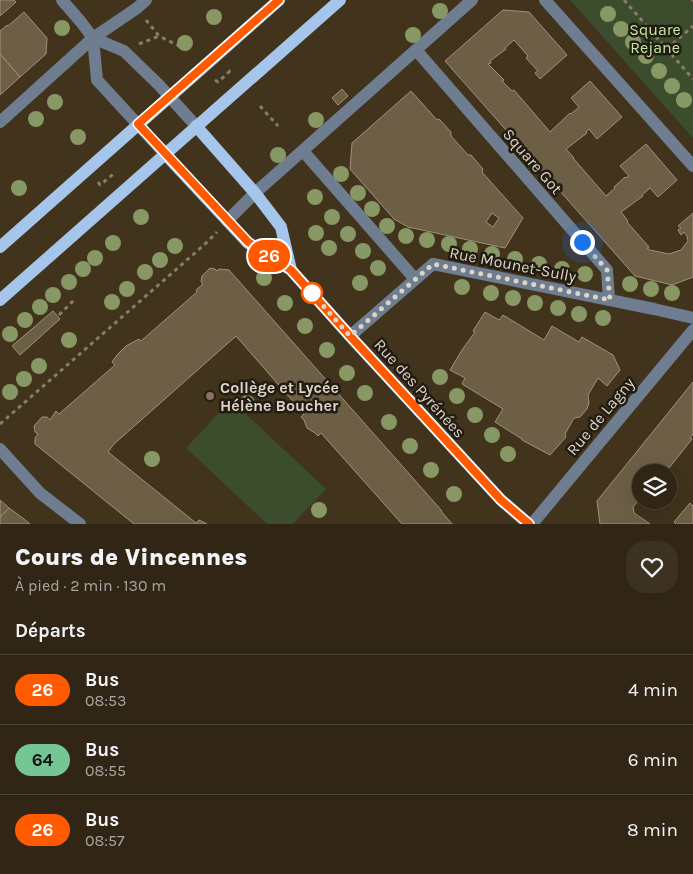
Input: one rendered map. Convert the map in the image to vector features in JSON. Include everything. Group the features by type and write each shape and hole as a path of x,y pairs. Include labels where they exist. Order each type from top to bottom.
{"main road":[{"path":"0,247 279,0"},
{"path":"0,300 340,0"},
{"name":"Rue des Pyrénées","path":"196,126 255,193 281,227 291,270"},
{"name":"Rue des Pyrénées","path":"165,154 248,242 291,270 501,500 531,524"}],"street":[{"path":"62,0 93,38 124,51 196,126"},
{"path":"0,122 93,38 146,0"},
{"path":"227,221 255,193 472,0"},
{"path":"545,0 693,166"},
{"path":"93,38 97,80 165,154"},
{"name":"Square Got","path":"416,50 607,270 610,300"},
{"path":"303,151 415,279"},
{"name":"Rue Mounet-Sully","path":"350,336 433,264 693,318"},
{"name":"Rue de Lagny","path":"531,524 693,330"},
{"path":"0,449 40,493 80,524"}],"path":[{"path":"624,0 693,80"},
{"path":"145,18 159,36 187,50"},
{"path":"667,49 693,26"},
{"path":"138,45 159,36"},
{"path":"215,80 218,82 230,71 233,74"},
{"path":"260,106 278,126"},
{"path":"98,182 100,185 118,170 122,174"},
{"path":"0,424 204,245 227,221"},
{"path":"59,315 75,299"}],"green space":[{"name":"Square Rejane","path":"570,0 693,0 693,138"},
{"path":"231,400 326,489 293,524 267,524 186,448"}],"building":[{"path":"0,0 14,0 16,2 0,16"},
{"path":"503,10 529,12 567,55 540,79 535,73 538,71 526,58 528,56 514,40 488,64 512,91 514,90 550,132 579,107 571,98 590,81 622,117 597,139 589,129 587,133 566,149 606,196 625,177 629,176 620,166 646,144 677,180 658,197 650,188 643,196 621,212 627,222 649,247 647,248 669,254 681,250 688,241 684,232 681,235 678,230 681,228 678,226 693,213 693,277 672,285 635,276 445,61"},
{"path":"24,12 47,38 46,54 20,77 0,54 0,31"},
{"path":"0,54 20,77 0,95"},
{"path":"342,89 348,96 338,105 332,98"},
{"path":"411,91 437,120 439,119 451,132 451,136 468,155 471,155 483,169 482,172 523,218 505,248 408,227 394,219 350,169 352,143","holes":["492,213 499,218 493,227 486,222"]},
{"path":"210,268 217,271 219,269 229,270 452,524 402,524 321,433 318,436 307,428 301,417 304,414 236,336 114,444 108,452 196,523 199,520 207,524 134,524 35,444 35,438 38,434 35,432 34,426 42,417 47,417 50,420 56,411 59,414 115,365 112,362 126,346 139,339 141,341 197,292 196,290 203,284 201,282 202,276"},
{"path":"53,311 60,319 20,355 12,346"},
{"path":"485,312 499,320 503,315 544,340 552,326 579,342 582,337 613,355 620,370 607,386 598,378 588,395 589,403 587,409 580,417 574,418 565,434 566,437 550,455 522,440 495,422 503,409 462,384 465,378 450,370 475,332 473,331"},
{"path":"693,382 693,434 690,438 692,439 672,464 632,464 632,509 634,513 650,524 600,524 597,501"},
{"path":"0,500 9,508 0,517"},
{"path":"690,503 693,506 693,524 676,524 674,522"},
{"path":"9,508 30,524 0,524 0,517"}],"bus line":[{"name":"26","path":"279,0 138,124 248,242 291,270 501,500 529,524"}],"place":[{"name":"Collège et Lycée Hélène Boucher","path":"210,396"}],"route":[{"path":"312,293 350,336 433,264 610,300 607,270 582,242"}]}
